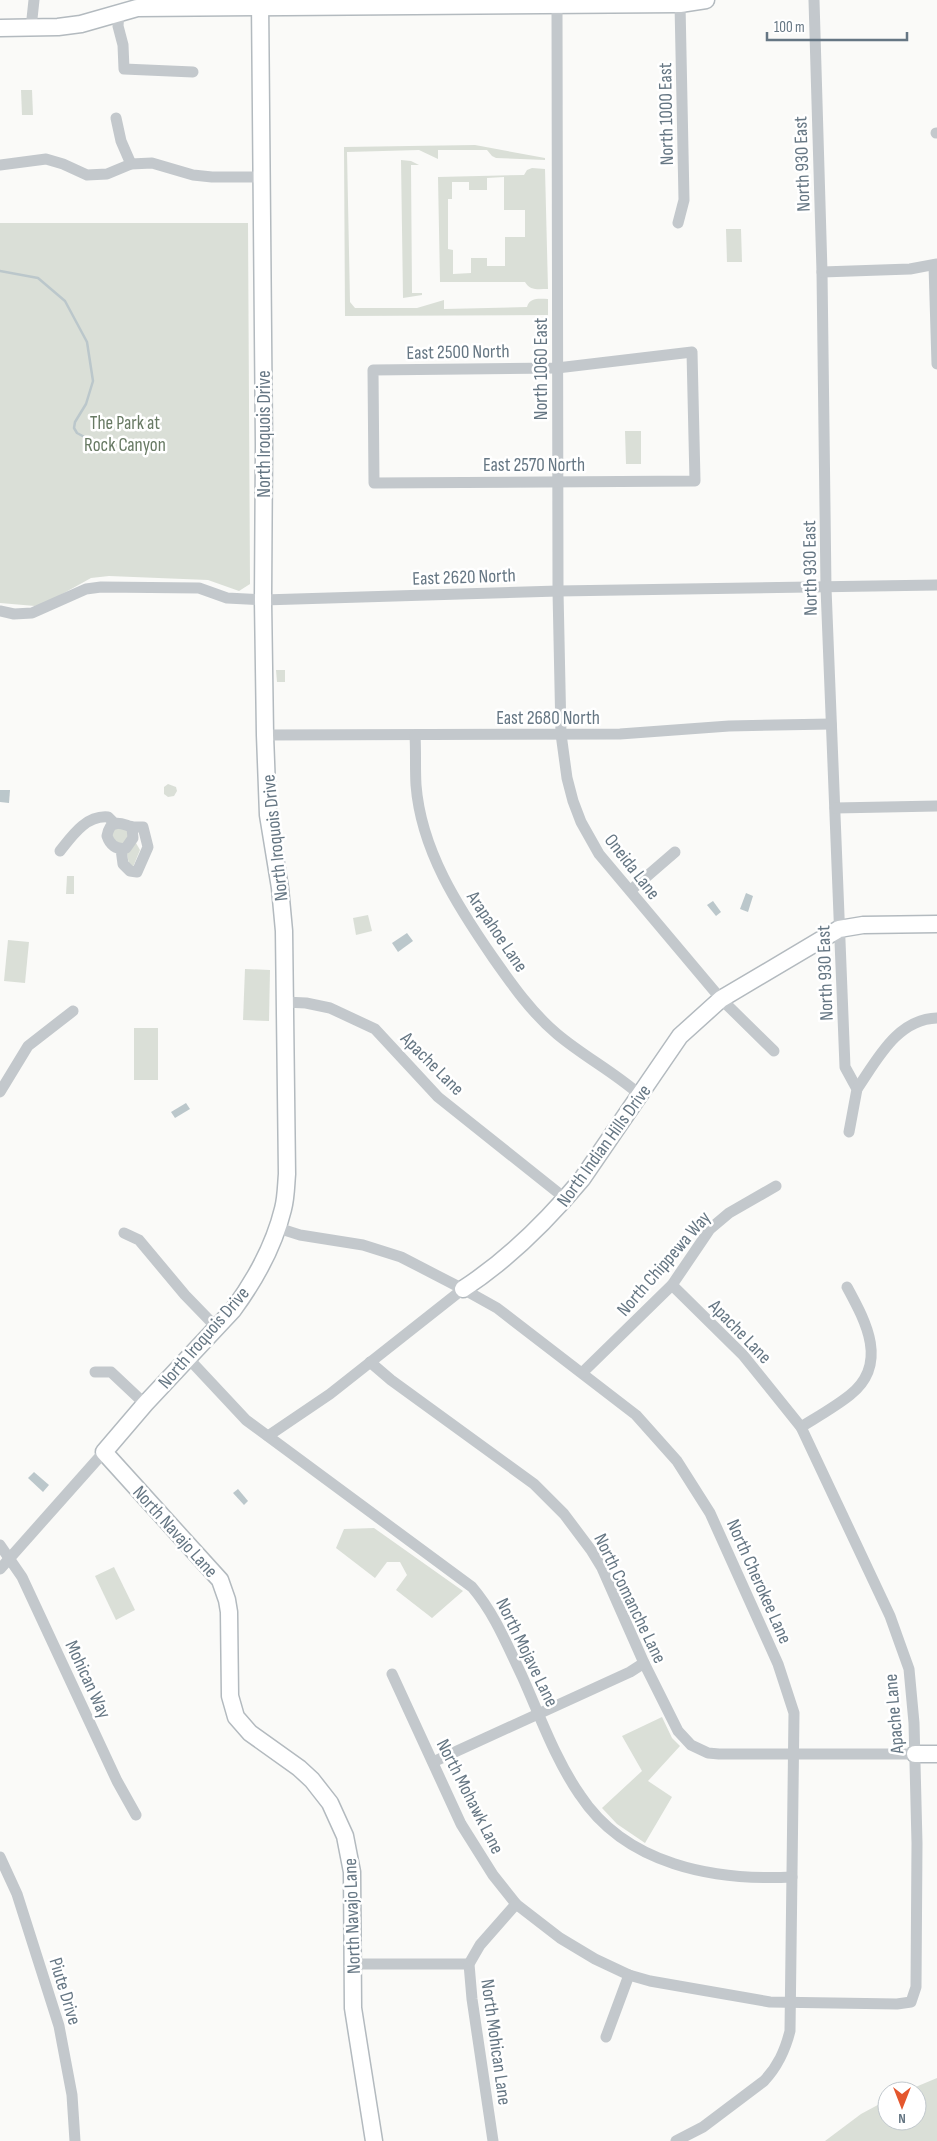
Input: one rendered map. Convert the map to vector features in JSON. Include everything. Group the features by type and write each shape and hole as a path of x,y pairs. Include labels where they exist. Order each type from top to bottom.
{"street":[{"path":"31,28 34,0"},
{"path":"0,28 31,28 82,24 117,6 137,8 260,3 680,4 706,0"},
{"name":"North 930 East","path":"814,0 822,272 826,588 839,929 845,1067 857,1089"},
{"name":"North Iroquois Drive","path":"0,1569 144,1404 216,1328 244,1295 262,1263 278,1228 284,1207 287,1174 283,923 280,888 268,815 265,735 260,3"},
{"name":"North 1060 East","path":"557,4 557,482 561,734"},
{"name":"North 1000 East","path":"678,223 684,200 680,4"},
{"path":"117,6 118,26 123,45 124,69 193,72"},
{"path":"116,118 121,141 131,164"},
{"path":"0,165 46,159 87,175 108,174 131,164 152,163 193,175 261,177"},
{"path":"822,272 910,270 936,265 937,364"},
{"name":"East 2500 North","path":"374,483 373,370 557,368 692,352 695,480"},
{"name":"East 2570 North","path":"374,483 695,480"},
{"name":"East 2620 North","path":"0,611 14,614 32,613 86,588 101,587 199,588 227,598 263,600 558,591 937,585"},
{"name":"East 2680 North","path":"265,735 620,734 729,726 832,724"},
{"name":"Oneida Lane","path":"561,734 572,801 581,822 599,854 631,890 645,910 720,999 774,1051"},
{"name":"Arapahoe Lane","path":"416,735 416,786 425,830 444,879 461,912 519,994 546,1024 571,1045 640,1095"},
{"path":"835,808 937,806"},
{"path":"60,851 76,832 91,820 99,817 108,817 115,824"},
{"path":"125,823 132,828 143,827 148,840 148,847 137,872 130,871 123,864 121,849 111,844 107,836 110,828 115,824 125,823"},
{"path":"121,849 130,845 133,834 132,828"},
{"path":"631,890 675,852"},
{"path":"839,929 863,925 937,924"},
{"name":"North Indian Hills Drive","path":"268,1436 330,1394 500,1262 545,1222 582,1179 680,1036 720,999 839,929"},
{"name":"Apache Lane","path":"285,1002 306,1003 330,1008 375,1029 438,1097 566,1199"},
{"path":"0,1092 28,1046 73,1011"},
{"path":"849,1132 857,1089 884,1050 903,1030 918,1022 937,1018"},
{"name":"North Chippewa Way","path":"583,1372 672,1285 710,1229 729,1213 776,1186"},
{"name":"North Cherokee Lane","path":"278,1228 300,1235 363,1245 401,1257 463,1289 497,1308 636,1414 657,1436 684,1471 710,1513 778,1664 794,1713 790,2031 787,2044 772,2072 764,2081 703,2127 676,2141"},
{"path":"124,1233 139,1240 185,1295 216,1328"},
{"name":"Apache Lane","path":"672,1285 743,1355 801,1427 890,1616 908,1669 912,1693 917,1842 916,1987 911,2002 897,2004 791,2002"},
{"path":"801,1427 850,1395 862,1384 869,1370 872,1356 870,1340 860,1310 847,1287"},
{"name":"North Mojave Lane","path":"188,1358 246,1420 472,1588 494,1616 548,1736 580,1797 609,1828 636,1848 665,1862 697,1871 770,1878 792,1877"},
{"name":"North Comanche Lane","path":"370,1362 391,1380 534,1484 564,1514 602,1568 644,1663 678,1731 691,1745 708,1753 719,1754 915,1754"},
{"path":"94,1372 111,1372 144,1404"},
{"name":"North Navajo Lane","path":"104,1452 220,1580 228,1600 230,1696 236,1716 250,1733 299,1768 312,1780 326,1797 338,1818 345,1836 352,1872 353,2008 374,2141"},
{"name":"Mohican Way","path":"0,1545 22,1577 117,1781 136,1815"},
{"path":"433,1762 539,1714 644,1663"},
{"name":"North Mohawk Lane","path":"392,1674 461,1824 493,1875 516,1904 560,1938 595,1959 630,1975 650,1981 770,2002 791,2002"},
{"path":"915,1754 937,1754"},
{"name":"Piute Drive","path":"0,1857 17,1894 59,2026 72,2095 76,2141"},
{"name":"North Mohican Lane","path":"493,2141 472,1999 469,1964 480,1945 516,1904"},
{"path":"353,1964 469,1964"},
{"path":"606,2037 630,1975"}],"green space":[{"path":"21,90 32,90 33,115 22,115"},
{"path":"475,145 545,158 545,160 496,158 487,150 438,150 438,159 419,150 347,152 350,302 355,308 417,308 444,300 444,309 527,307 533,300 548,299 548,315 345,316 344,147"},
{"path":"401,160 411,161 419,165 411,165 412,293 422,293 422,295 403,298"},
{"path":"532,168 545,169 548,289 532,288 525,282 440,282 438,177 524,175 527,170","holes":["504,177 504,210 525,210 525,237 505,237 505,266 487,266 487,258 471,258 471,273 453,274 453,250 448,249 448,199 452,199 452,182 469,182 469,190 487,190 487,178"]},
{"name":"The Park at Rock Canyon","path":"0,223 248,223 250,584 239,591 208,580 109,576 91,578 46,603 35,606 0,603"},
{"path":"726,229 741,229 742,262 727,262"},
{"path":"625,431 641,431 641,464 626,464"},
{"path":"276,670 285,670 285,682 277,682"},
{"path":"168,784 176,787 177,791 174,796 168,797 164,794 164,787"},
{"path":"127,825 131,838 119,847 110,833 112,830"},
{"path":"136,843 140,850 133,867 129,864 126,849"},
{"path":"67,876 74,876 74,894 66,894"},
{"path":"368,915 372,931 356,935 353,918"},
{"path":"8,940 29,942 25,983 4,981"},
{"path":"245,969 270,970 269,1021 243,1020"},
{"path":"134,1028 158,1028 158,1080 134,1080"},
{"path":"374,1528 463,1591 432,1618 396,1590 407,1575 400,1562 387,1562 375,1578 336,1548 344,1529"},
{"path":"114,1567 135,1610 116,1620 95,1576"},
{"path":"662,1717 672,1738 680,1746 648,1781 672,1797 645,1843 617,1824 602,1808 642,1771 622,1736"},
{"path":"937,2078 937,2141 825,2141 861,2114 877,2105 877,2131 927,2131 927,2082"}],"shaded area":[{"path":"0,790 10,790 9,803 0,802"},
{"path":"746,893 753,896 748,912 740,909"},
{"path":"713,901 721,912 716,916 707,905"},
{"path":"407,933 413,941 398,952 392,943"},
{"path":"186,1103 190,1109 175,1118 171,1112"},
{"path":"34,1472 49,1485 43,1492 28,1478"},
{"path":"238,1489 248,1501 244,1505 233,1493"}],"waterway":[{"path":"0,271 38,278 65,301 87,342 93,381 86,404 75,422 74,428 77,433 103,447"}]}
